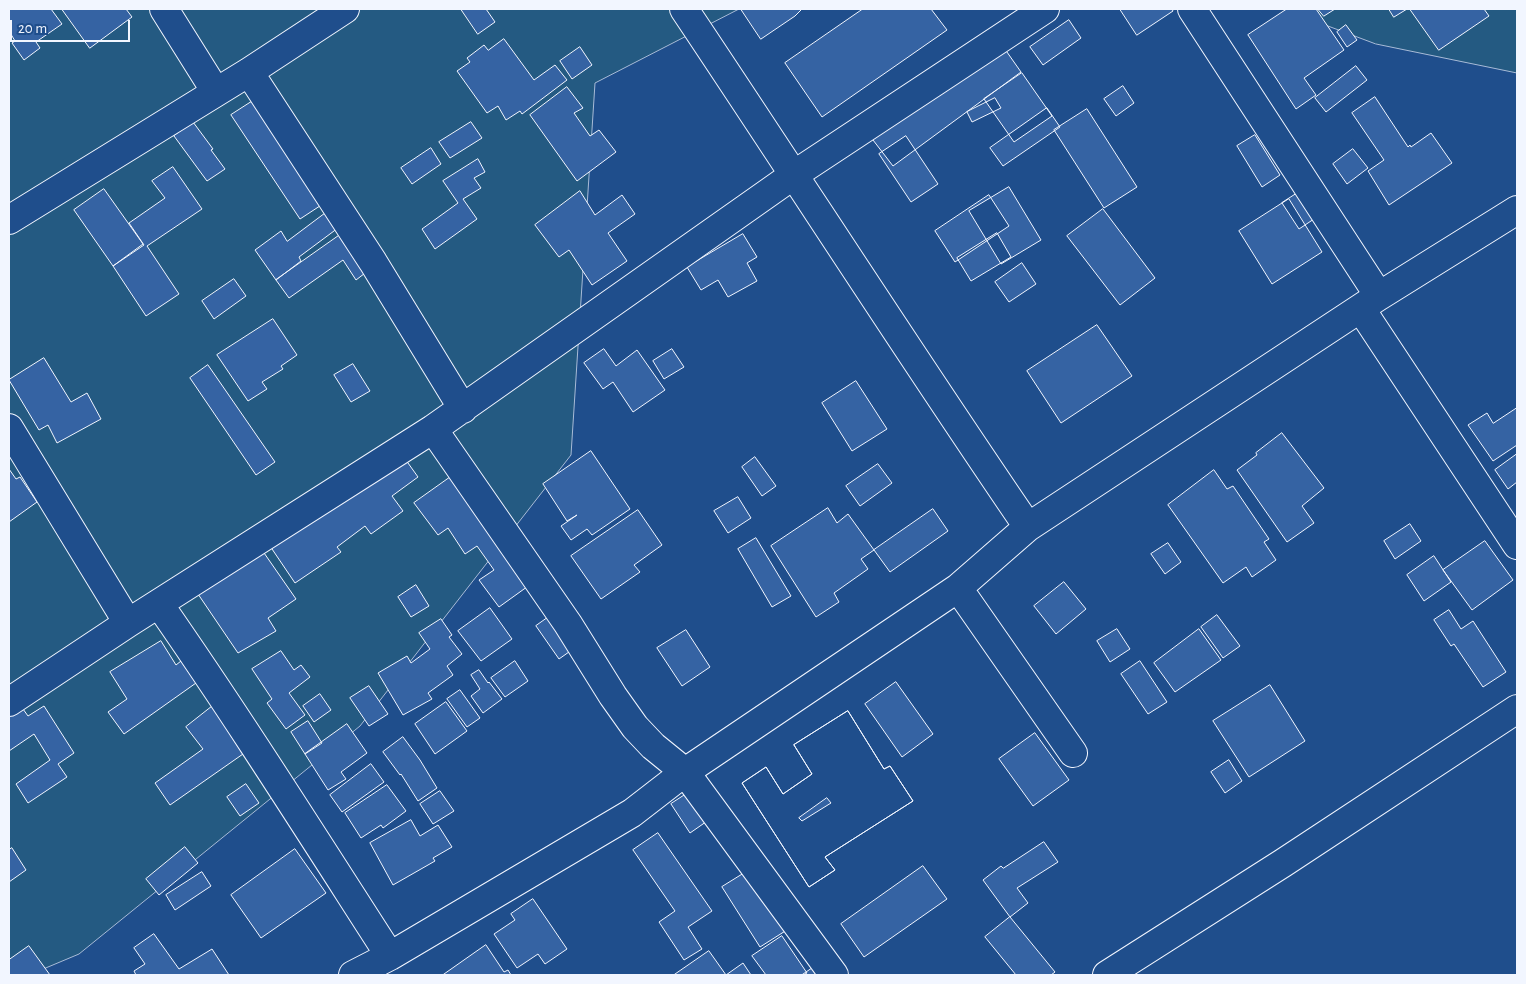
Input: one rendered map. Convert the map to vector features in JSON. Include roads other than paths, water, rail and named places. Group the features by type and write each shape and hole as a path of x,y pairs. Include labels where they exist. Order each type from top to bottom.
{"street":[{"path":"164,9 216,92"},
{"path":"9,220 250,72 346,9"},
{"path":"684,9 795,174 929,382 1028,527"},
{"path":"9,702 128,623 463,409 795,174 1045,9"},
{"path":"1192,9 1517,545"},
{"path":"250,72 373,262 463,409"},
{"path":"356,974 390,956 632,812 685,772 958,588 1028,527 1370,302 1517,210"},
{"path":"9,428 128,623"},
{"path":"433,429 568,624 613,696 635,727 653,746 685,772 834,975"},
{"path":"958,588 1073,753"},
{"path":"159,604 223,696 276,782 390,956"},
{"path":"1107,975 1291,858 1517,709"}]}
